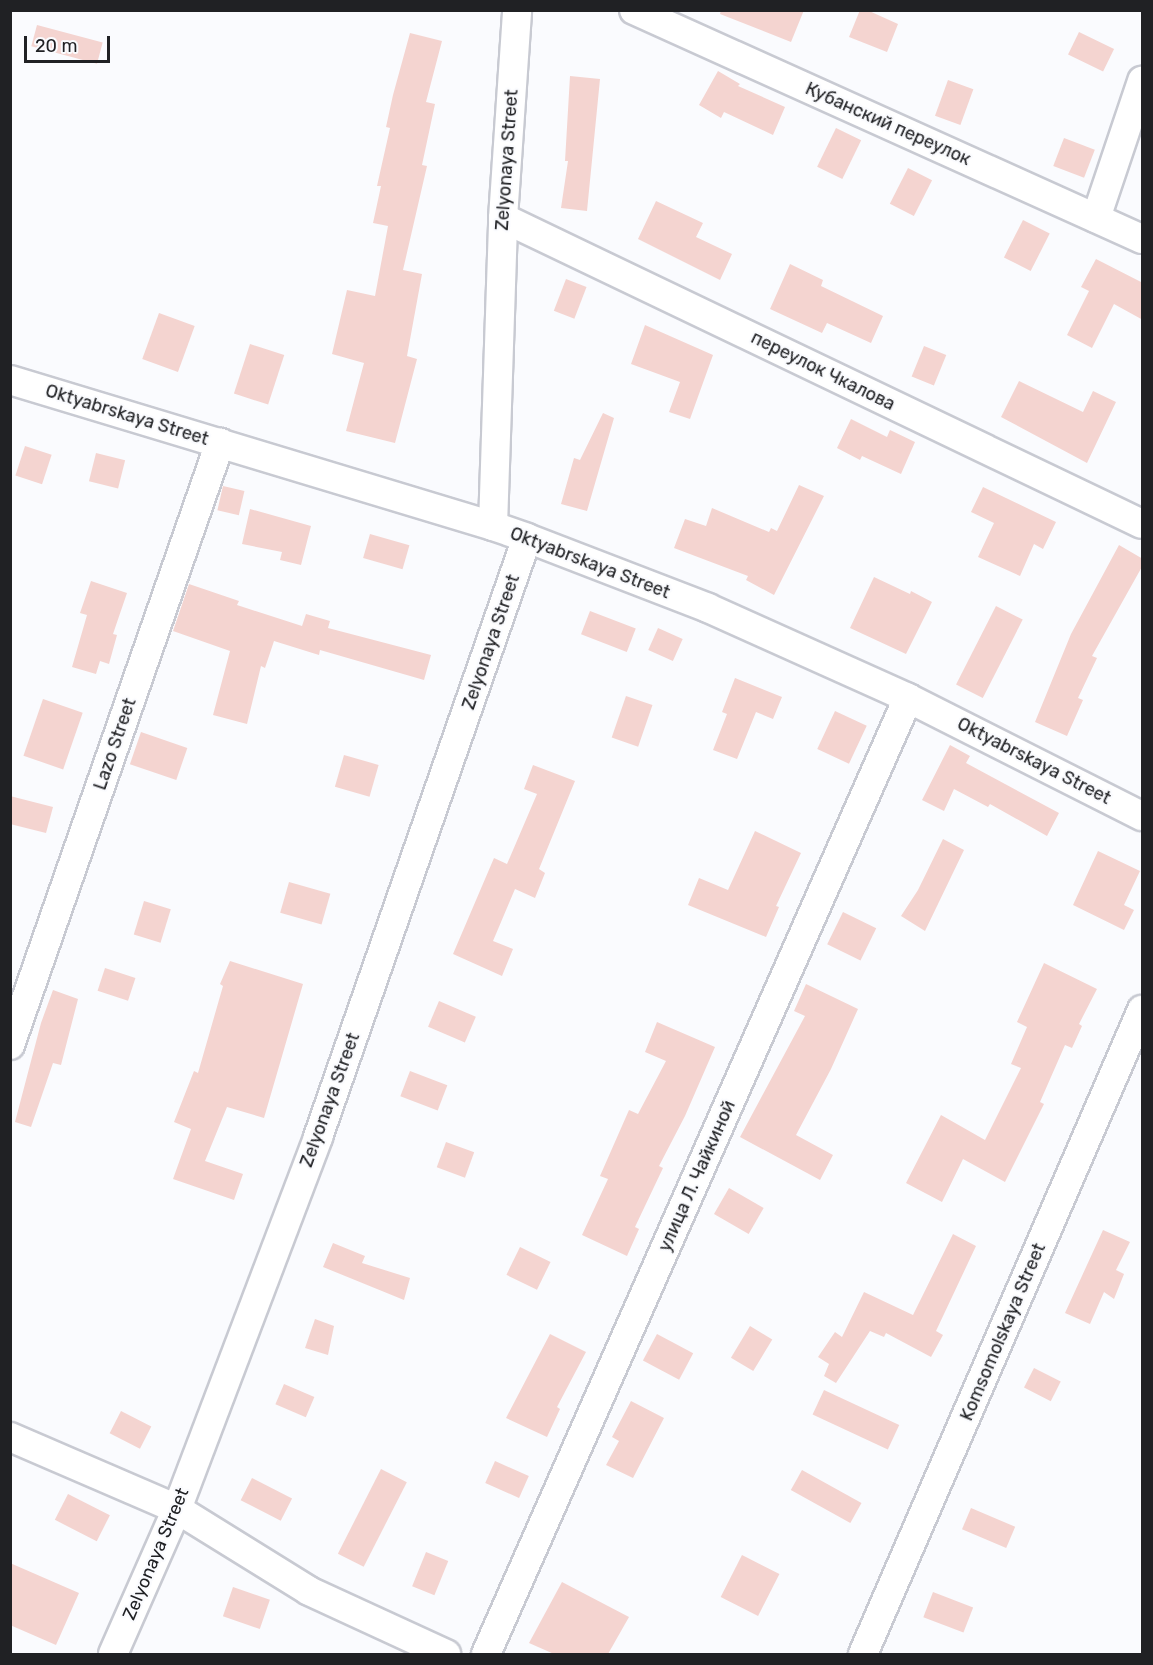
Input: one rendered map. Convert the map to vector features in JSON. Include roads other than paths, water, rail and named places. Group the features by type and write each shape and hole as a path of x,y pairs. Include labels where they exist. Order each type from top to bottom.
{"street":[{"name":"Zelyonaya Street","path":"493,526 503,218 517,10"},
{"name":"Кубанский переулок","path":"634,10 1143,239"},
{"path":"1096,218 1143,81"},
{"name":"переулок Чкалова","path":"503,218 1143,524"},
{"name":"Oktyabrskaya Street","path":"10,380 493,526 708,608 908,698 1143,816"},
{"name":"Lazo Street","path":"10,1045 220,443"},
{"name":"Zelyonaya Street","path":"113,1654 177,1509 318,1137 526,538"},
{"name":"улица Л. Чайкиной","path":"486,1654 908,698"},
{"name":"Komsomolskaya Street","path":"863,1654 1143,1010"},
{"path":"10,1437 177,1509 309,1591 446,1654"}]}
